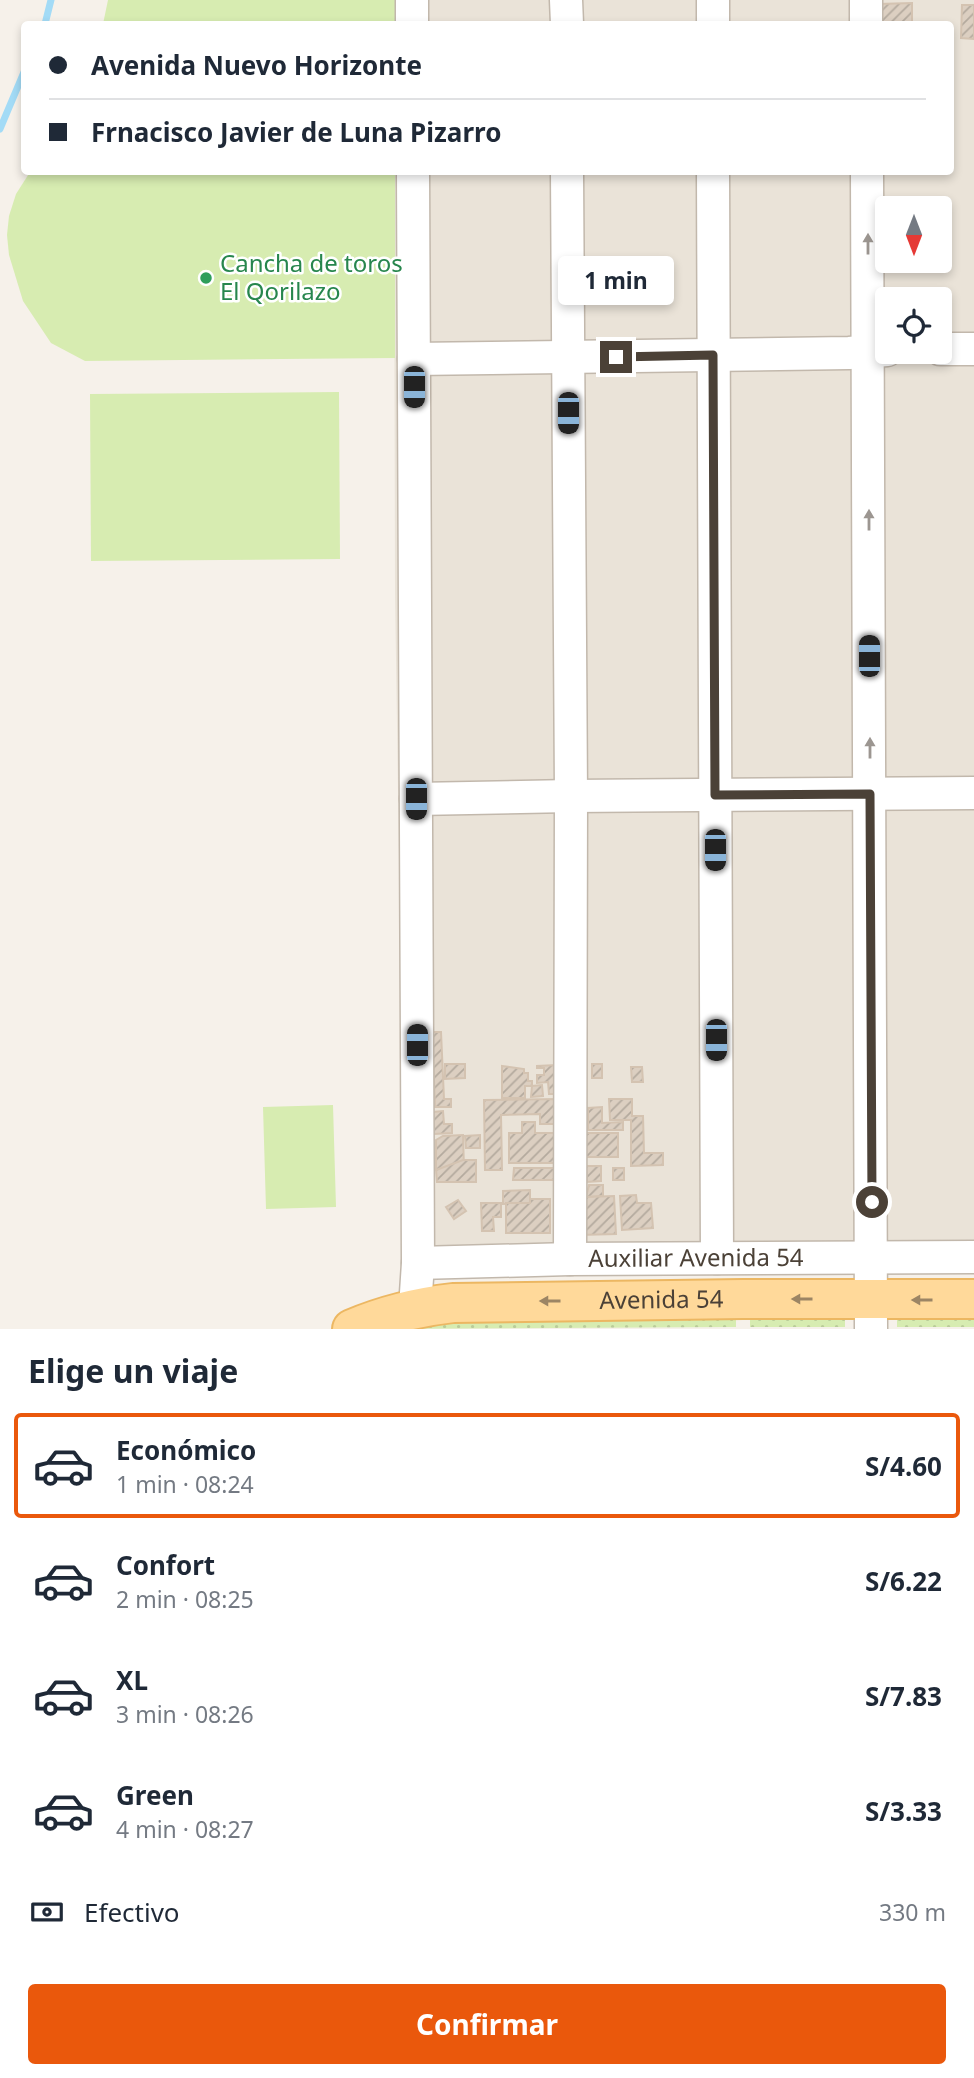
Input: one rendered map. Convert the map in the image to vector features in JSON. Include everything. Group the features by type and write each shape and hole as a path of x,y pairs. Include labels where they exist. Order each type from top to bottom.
{"main road":[{"name":"Avenida 54","path":"352,1329 415,1308 478,1302 871,1314 974,1299"}],"street":[{"path":"412,0 412,21"},
{"path":"566,0 566,21"},
{"path":"713,0 713,21"},
{"path":"866,0 866,21"},
{"path":"413,175 418,1263 415,1308"},
{"path":"567,175 571,796 570,1259"},
{"path":"713,175 718,1258"},
{"path":"867,175 875,301"},
{"path":"952,349 974,349"},
{"path":"414,359 849,353 875,350"},
{"path":"871,1314 870,794 878,364"},
{"path":"416,799 974,793"},
{"name":"Auxiliar Avenida 54","path":"418,1263 570,1259 974,1257"}],"shaded area":[{"path":"394,0 974,0 974,1248 405,1252 395,593 394,175 954,175 954,21 394,21"}],"green space":[{"path":"108,0 396,0 396,21 104,21"},
{"name":"Cancha de toros El Qorilazo","path":"28,175 395,175 395,358 85,361 51,343 23,301 9,255 7,235 9,216 16,194"},
{"path":"339,392 340,559 91,561 90,394"},
{"path":"333,1105 336,1207 266,1209 263,1107"},
{"path":"974,1311 974,1327 897,1327 897,1312"},
{"path":"750,1312 845,1312 845,1327 750,1327"},
{"path":"736,1313 736,1327 383,1329 406,1323"}],"building":[{"path":"912,3 912,21 881,21 878,4"},
{"path":"962,5 974,5 974,39 961,38"},
{"path":"432,1032 441,1032 444,1099 451,1099 451,1107 435,1107"},
{"path":"445,1064 465,1064 465,1078 445,1079"},
{"path":"592,1064 602,1064 602,1078 592,1078"},
{"path":"557,1065 558,1094 549,1094 548,1082 537,1083 537,1075 544,1075 544,1068 537,1066"},
{"path":"502,1066 524,1069 524,1073 528,1073 528,1081 532,1081 532,1086 525,1086 525,1098 502,1098"},
{"path":"631,1067 642,1067 643,1082 632,1082"},
{"path":"542,1085 543,1096 531,1097 532,1086"},
{"path":"558,1099 559,1124 540,1124 540,1114 501,1115 502,1170 485,1170 484,1100"},
{"path":"609,1099 632,1099 632,1116 643,1116 644,1153 663,1153 663,1165 631,1166 631,1120 610,1120"},
{"path":"602,1107 602,1123 623,1122 623,1130 588,1130 588,1108"},
{"path":"443,1111 444,1124 452,1124 452,1133 434,1134 433,1112"},
{"path":"522,1122 535,1122 535,1133 557,1133 557,1163 509,1163 509,1133 522,1133"},
{"path":"585,1133 618,1133 618,1157 584,1157"},
{"path":"463,1135 464,1169 436,1170 436,1140 443,1136"},
{"path":"480,1135 480,1148 466,1148 465,1136"},
{"path":"463,1160 476,1160 476,1182 437,1182 436,1170"},
{"path":"586,1166 601,1166 601,1181 587,1182"},
{"path":"514,1168 554,1168 554,1180 513,1180"},
{"path":"613,1168 624,1168 624,1180 613,1180"},
{"path":"589,1185 603,1185 603,1196 586,1197"},
{"path":"530,1190 530,1203 503,1204 503,1191"},
{"path":"636,1195 637,1203 651,1203 653,1228 622,1230 620,1196"},
{"path":"614,1196 616,1234 579,1235 578,1206 586,1206 586,1197"},
{"path":"530,1199 550,1199 550,1233 506,1233 506,1203 530,1203"},
{"path":"458,1200 466,1211 454,1219 446,1207"},
{"path":"481,1203 501,1203 501,1217 493,1217 494,1231 482,1231"}],"waterway":[{"path":"46,21 51,0"},
{"path":"0,129 21,79"}],"place":[{"name":"Cancha de toros El Qorilazo","path":"206,278"}],"route":[{"path":"616,357 713,355 715,795 870,794 872,1202"}]}
